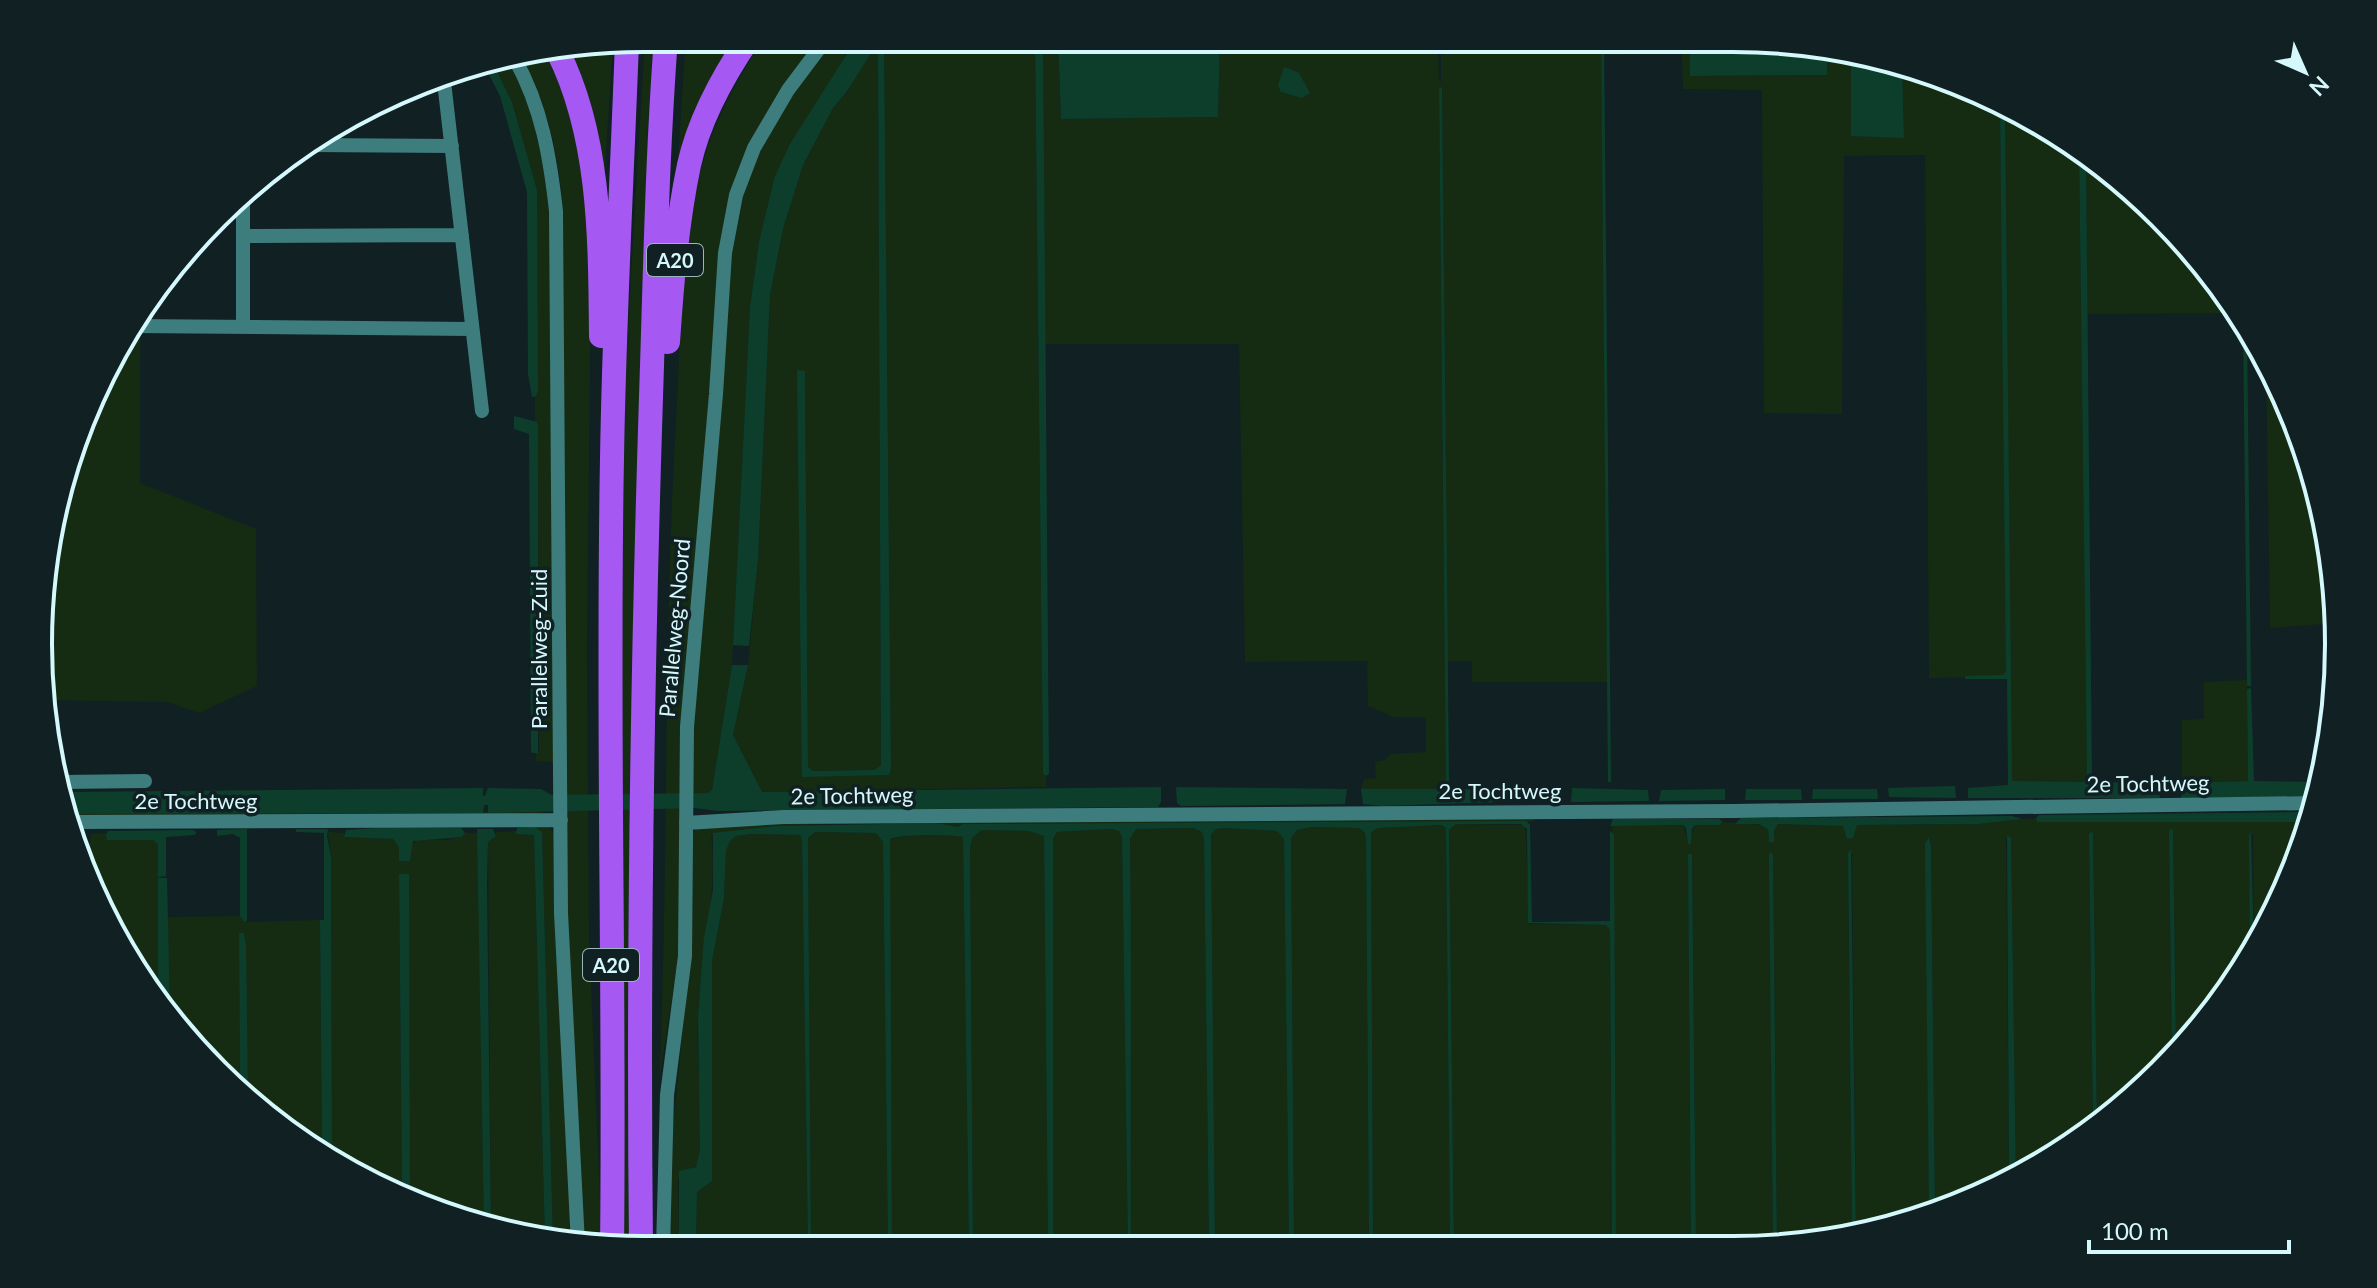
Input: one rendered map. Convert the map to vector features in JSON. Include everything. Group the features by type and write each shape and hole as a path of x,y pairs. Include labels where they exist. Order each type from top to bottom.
{"highway":[{"name":"A20","path":"612,1235 612,458 627,52"},
{"name":"A20","path":"641,1236 640,822 648,493 665,52"},
{"name":"A20","path":"648,493 660,468 675,259 690,164 710,107 741,52"},
{"name":"A20","path":"561,58 569,73 588,136 600,259 601,428 612,458"}],"street":[{"name":"Parallelweg-Noord","path":"663,1236 667,1095 685,956 685,787 690,695 730,217 743,175 772,114 817,52"},
{"name":"Parallelweg-Zuid","path":"518,66 537,105 550,157 556,211 564,986 577,1232"},
{"path":"445,87 482,411"},
{"path":"326,145 452,146"},
{"path":"243,209 243,327"},
{"path":"243,236 462,235"},
{"path":"145,326 472,329"},
{"path":"68,782 145,781"},
{"name":"2e Tochtweg","path":"686,818 1717,811 2303,803"},
{"name":"2e Tochtweg","path":"79,822 561,817"}],"shaded area":[{"path":"644,52 653,52 648,122 630,1236 624,1235 620,782 625,378"},
{"path":"685,52 739,52 675,205"},
{"path":"756,52 809,52 783,86 760,125 725,215 679,950 659,1083 671,520 685,273 705,156 718,120"},
{"path":"823,52 848,52 759,242 750,307 732,665 712,790 694,793 691,791 692,727 730,253 744,193 766,138"},
{"path":"848,52 871,52 833,108 803,165 783,229 770,295 758,560 749,646 733,645 750,307 759,242 775,176 790,144"},
{"path":"871,52 878,53 881,765 875,770 813,771 808,767 805,371 802,776 888,775 891,768 884,52 1035,52 1043,774 1046,776 1046,787 761,792 733,735 748,665 758,560 770,295 783,229 803,165 833,108"},
{"path":"874,52 884,52 891,768 889,775 802,777 797,370 805,371 808,767 813,771 875,770 881,765 878,54"},
{"path":"1035,52 1043,52 1049,774 1043,774"},
{"path":"1043,52 1058,52 1061,119 1218,117 1220,52 1438,52 1441,82 1441,52 1601,52 1608,682 1472,682 1472,661 1447,661 1442,88 1439,89 1444,789 1361,789 1364,779 1376,778 1375,762 1385,760 1390,754 1426,752 1426,717 1393,717 1368,706 1367,662 1371,661 1245,662 1239,344 1045,344"},
{"path":"1058,52 1220,52 1218,117 1061,119"},
{"path":"1601,52 1604,52 1611,782 1608,782"},
{"path":"1604,52 1690,52 1691,76 1827,75 1827,60 1851,64 1851,135 1904,138 1902,77 1960,97 2000,116 2008,677 1929,678 1925,155 1844,156 1842,414 1764,413 1762,90 1683,89 1682,54 1604,55"},
{"path":"1690,52 1772,53 1827,60 1827,75 1690,76"},
{"path":"612,53 604,184 568,57"},
{"path":"553,59 581,147 591,268 587,652 589,936 601,1235 583,1233 567,933 563,213 551,133 524,64"},
{"path":"1851,64 1902,77 1904,138 1851,136"},
{"path":"512,67 531,114 549,209 554,762 536,761 539,750 538,427 535,421 537,190 512,102 497,71"},
{"path":"1284,67 1299,73 1310,93 1302,98 1281,92 1278,85"},
{"path":"497,71 512,102 537,190 538,391 532,397 528,374 527,192 500,96 488,73"},
{"path":"1439,88 1442,88 1449,780 1454,789 1560,791 1560,800 1363,804 1361,789 1443,789 1446,779"},
{"path":"2000,116 2005,118 2012,781 2082,782 2087,778 2079,164 2086,169 2092,782 2159,783 2160,798 1968,798 1968,788 2008,785 2007,679 1965,679 1965,676 2003,675 2006,672"},
{"path":"2005,118 2079,164 2087,768 2087,778 2082,782 2013,783"},
{"path":"2086,169 2152,225 2224,313 2087,314"},
{"path":"140,334 140,483 256,529 257,686 199,713 167,702 55,700 53,683 53,605 63,529 72,491 97,417"},
{"path":"2243,344 2247,350 2251,686 2247,686"},
{"path":"2266,387 2294,454 2305,491 2320,567 2324,624 2270,628"},
{"path":"514,416 537,422 538,427 538,753 531,750 529,434 514,429"},
{"path":"732,665 748,665 733,735 762,792 1161,787 1161,802 1158,807 719,811 694,808 488,813 488,805 484,805 483,813 77,814 71,792 483,788 485,796 488,788 541,789 552,795 708,793 712,790"},
{"path":"2247,680 2248,781 2182,783 2182,720 2204,719 2204,682"},
{"path":"2251,688 2254,781 2309,782 2305,796 2181,798 2182,783 2248,781 2247,689"},
{"path":"1955,786 1956,798 1889,797 1888,788"},
{"path":"1176,787 1347,789 1345,804 1181,806 1177,803"},
{"path":"1572,788 1648,790 1649,801 1571,802"},
{"path":"1725,789 1725,800 1659,801 1661,790"},
{"path":"1746,789 1801,789 1802,800 1745,800"},
{"path":"1813,789 1877,789 1878,799 1812,799"},
{"path":"541,812 539,815 78,818 77,814"},
{"path":"2300,812 2298,822 2037,822 2039,815"},
{"path":"2012,816 2022,819 1977,824 1857,825 1853,838 1847,839 1843,826 1778,824 1774,842 1769,842 1768,829 1759,824 1735,824 1741,818"},
{"path":"1533,817 1533,822 963,824 958,827 936,823 839,824 711,835 711,902 698,1014 699,1163 678,1179 679,1236 667,1236 668,1178 691,945 692,835 696,829 766,820"},
{"path":"1613,819 1720,819 1722,822 1720,825 1695,825 1691,844 1688,844 1683,825 1610,826"},
{"path":"2022,819 2036,819 2038,822 2298,822 2280,871 2254,925 2253,834 2250,835 2250,932 2203,1004 2176,1036 2173,829 2169,830 2172,1041 2152,1063 2097,1111 2093,835 2089,833 2093,1114 2016,1164 2011,838 2006,837 2009,1168 1935,1201 1931,839 1927,838 1929,1203 1856,1223 1852,853 1848,853 1852,1224 1777,1234 1773,855 1770,852 1772,1235 1696,1236 1692,854 1688,854 1691,1236 1616,1236 1612,826 1683,825 1689,844 1695,825 1720,825 1722,822 1764,825 1768,828 1769,841 1773,841 1778,824 1844,826 1847,838 1857,825 1929,825"},
{"path":"1526,821 1530,825 1532,922 1610,921 1610,831 1614,834 1616,1236 1612,1236 1610,930 1606,925 1528,923 1527,829 1521,824 1456,824 1449,830 1454,1236 1450,1236 1446,832 1441,825 1378,828 1371,832 1373,1236 1369,1236 1365,833 1359,828 1311,827 1297,830 1291,838 1294,1236 1289,1236 1284,839 1277,831 1224,828 1216,829 1211,834 1215,1236 1209,1236 1204,839 1202,832 1193,828 1136,829 1130,839 1131,1236 1128,1236 1122,837 1119,831 1111,829 1057,832 1053,839 1053,1236 1048,1236 1044,836 1029,831 982,830 972,838 970,848 973,1236 969,1236 963,837 926,835 890,839 892,1236 888,1236 883,842 876,833 815,832 808,838 811,1236 808,1236 802,840 800,835 752,834 736,836 726,851 724,898 712,961 712,1181 697,1192 696,1236 679,1236 679,1171 696,1167 700,1150 698,1016 704,938 713,890 713,833 776,826 936,823 958,827 963,824"},
{"path":"1441,825 1446,832 1450,1236 1373,1236 1371,831"},
{"path":"1452,825 1525,825 1530,924 1607,925 1610,930 1612,1236 1454,1236 1449,830"},
{"path":"535,827 550,828 555,836 572,1231 553,1229 542,833"},
{"path":"535,827 542,832 553,1229 545,1227 534,835 516,834 517,828"},
{"path":"1311,827 1359,828 1365,834 1369,1236 1294,1236 1291,838 1297,830"},
{"path":"461,828 465,833 462,837 413,841 410,861 399,861 399,847 393,839 344,837 346,830"},
{"path":"1193,828 1202,832 1204,839 1209,1236 1131,1236 1130,839 1136,829"},
{"path":"247,829 247,921 244,922 240,916 240,838 233,834 217,836 217,830"},
{"path":"296,829 328,829 331,857 332,1147 322,1140 320,920 324,920 324,833 296,832"},
{"path":"477,829 493,829 496,836 488,842 487,883 491,1216 484,1214"},
{"path":"1111,829 1119,831 1122,836 1128,1236 1053,1236 1053,839 1057,832"},
{"path":"1216,829 1277,831 1284,839 1289,1236 1215,1236 1211,834"},
{"path":"2173,829 2176,1036 2172,1041 2169,830"},
{"path":"193,830 197,833 194,835 166,837 166,876 158,877 158,844 153,840 107,840 106,835 108,831"},
{"path":"982,830 1029,831 1044,836 1048,1236 973,1236 972,838"},
{"path":"328,832 344,833 345,837 393,839 410,861 411,846 417,840 444,840 462,837 465,833 476,833 478,837 484,1214 410,1188 408,874 399,875 402,1184 332,1147 331,857"},
{"path":"496,832 534,834 545,1227 491,1216 488,842 496,836"},
{"path":"815,832 876,833 883,842 888,1236 811,1236 808,838"},
{"path":"2093,832 2097,1111 2093,1114 2089,833"},
{"path":"2251,832 2253,926 2250,933"},
{"path":"107,833 108,840 153,840 158,844 158,876 162,876 158,879 158,981 131,940 97,871 89,850 91,834"},
{"path":"800,835 802,839 808,1236 696,1236 697,1192 712,1181 712,961 724,898 726,851 735,836"},
{"path":"917,835 963,837 969,1236 892,1236 890,839"},
{"path":"2007,835 2011,838 2016,1164 2009,1168"},
{"path":"1929,837 1935,1201 1929,1203 1925,843"},
{"path":"1851,850 1856,1223 1852,1224 1848,853"},
{"path":"1771,852 1773,855 1777,1234 1773,1235"},
{"path":"1688,854 1692,854 1696,1236 1691,1236"},
{"path":"399,874 409,874 410,1188 402,1184"},
{"path":"158,878 167,878 170,998 158,981"},
{"path":"240,916 244,922 320,920 322,1140 248,1083 244,933 239,934 240,1076 199,1034 168,995 167,917"},
{"path":"239,933 244,933 248,1084 240,1076"}]}
